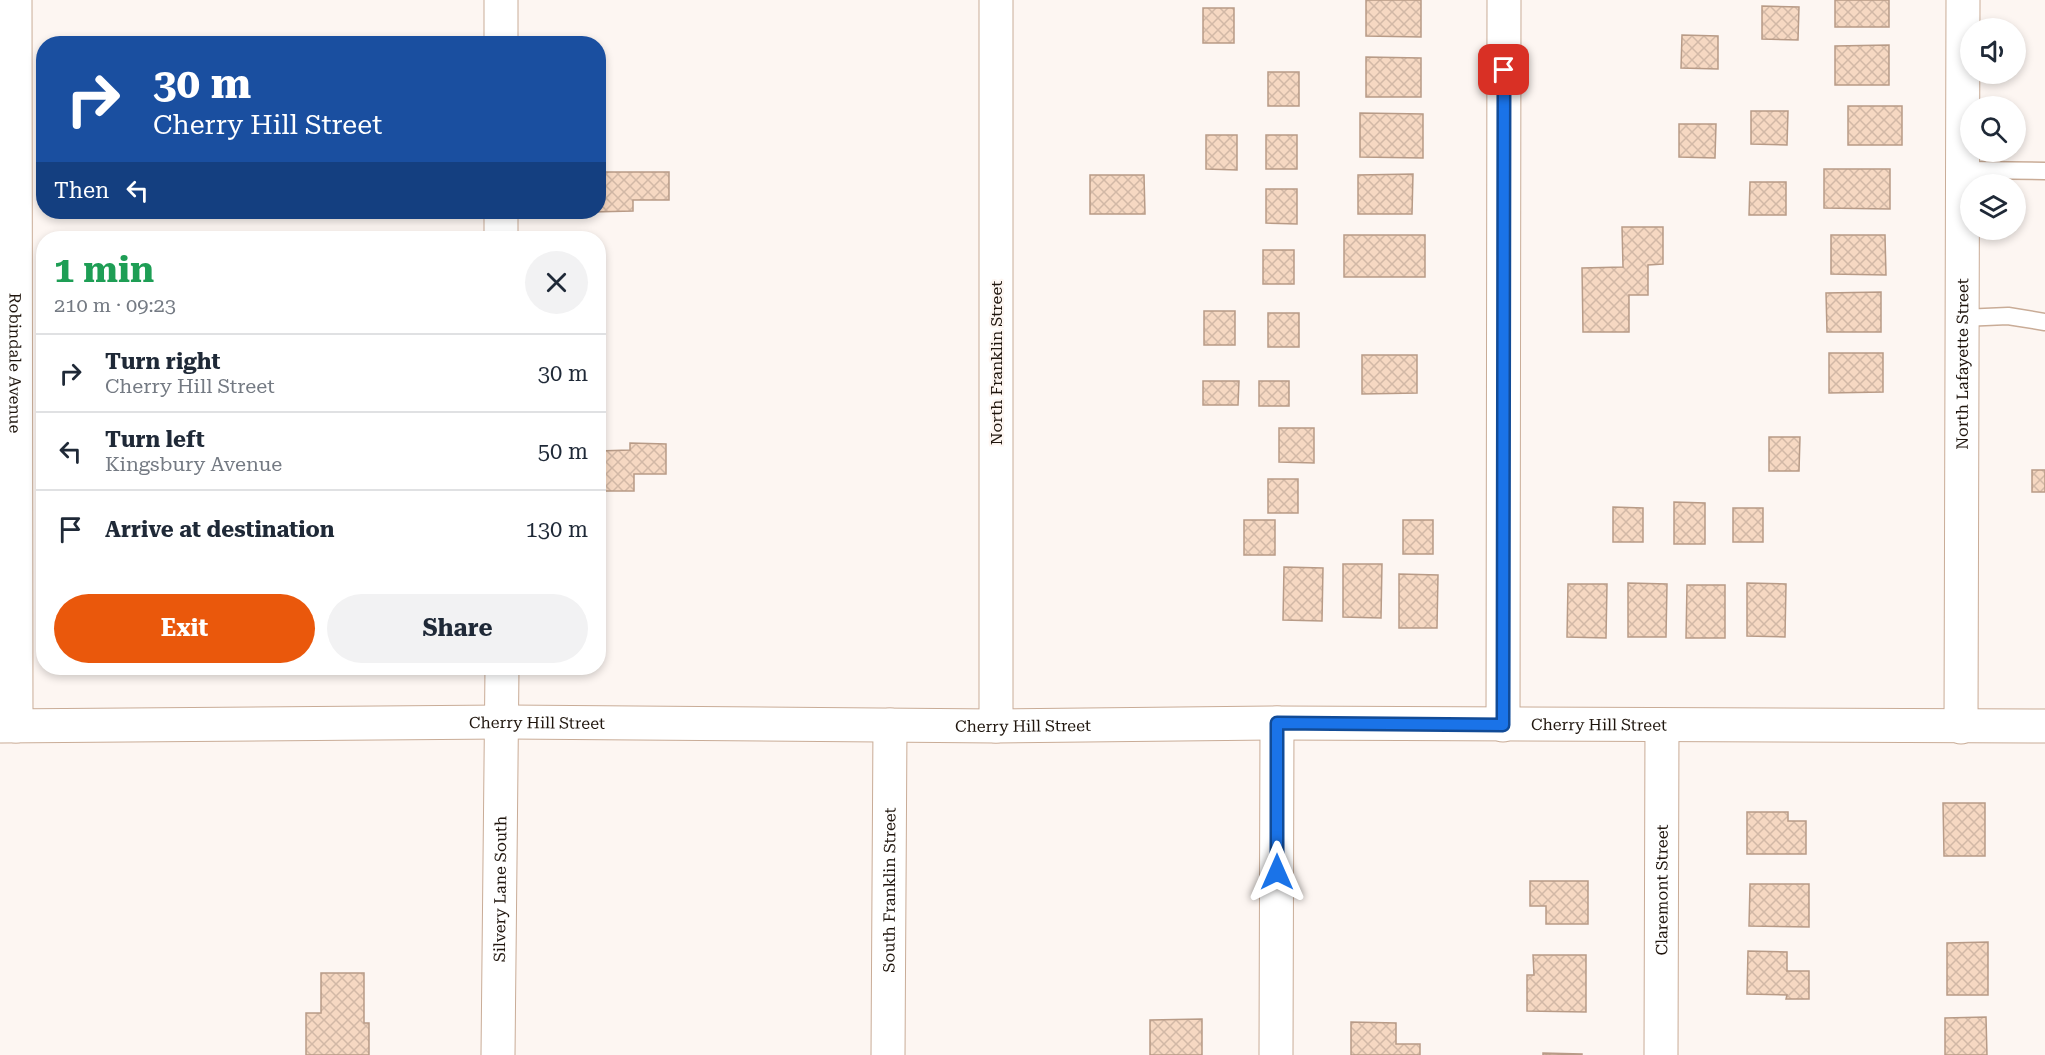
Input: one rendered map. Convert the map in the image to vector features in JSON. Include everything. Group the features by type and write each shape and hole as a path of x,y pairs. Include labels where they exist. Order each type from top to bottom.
{"street":[{"name":"Robindale Avenue","path":"8,726 15,0"},
{"path":"501,0 501,36"},
{"name":"North Franklin Street","path":"996,0 996,726"},
{"path":"1503,725 1504,0"},
{"name":"North Lafayette Street","path":"1960,727 1963,0"},
{"name":"Silvery Lane South","path":"498,1055 502,675"},
{"name":"Cherry Hill Street","path":"8,726 502,722 996,726 1277,723 2045,726"},
{"path":"1276,1055 1277,723"},
{"name":"South Franklin Street","path":"888,1055 890,725"},
{"name":"Claremont Street","path":"1661,1055 1662,725"}],"lane":[{"path":"1962,170 2045,171"},
{"path":"1962,318 2008,316 2045,322"}],"building":[{"path":"1366,0 1421,0 1421,37 1366,36"},
{"path":"1835,0 1889,0 1889,27 1835,27"},
{"path":"1762,6 1799,7 1798,40 1762,39"},
{"path":"1203,8 1234,8 1234,43 1203,43"},
{"path":"1682,35 1718,36 1718,69 1681,68"},
{"path":"1889,45 1889,85 1835,85 1835,46"},
{"path":"1366,57 1421,58 1421,97 1366,97"},
{"path":"1268,72 1299,72 1299,106 1268,106"},
{"path":"1848,106 1902,106 1902,145 1848,145"},
{"path":"1751,111 1788,111 1787,145 1751,144"},
{"path":"1360,113 1423,114 1423,158 1360,157"},
{"path":"1679,124 1716,124 1715,158 1679,157"},
{"path":"1206,135 1237,135 1237,170 1206,169"},
{"path":"1266,135 1297,135 1297,169 1266,169"},
{"path":"1824,169 1890,169 1890,209 1824,208"},
{"path":"606,172 669,172 669,200 633,200 633,211 606,212"},
{"path":"1413,174 1412,214 1358,214 1358,175"},
{"path":"1090,175 1144,175 1145,214 1090,214"},
{"path":"1750,182 1786,182 1786,215 1749,215"},
{"path":"1266,189 1297,189 1297,224 1266,223"},
{"path":"1622,227 1663,227 1663,264 1648,265 1648,295 1629,295 1629,332 1583,332 1582,268 1623,267"},
{"path":"1344,235 1425,235 1425,277 1344,277"},
{"path":"1831,235 1885,235 1886,275 1831,274"},
{"path":"1263,250 1294,250 1294,284 1263,284"},
{"path":"1881,292 1881,332 1827,332 1826,293"},
{"path":"1204,311 1235,311 1235,345 1204,345"},
{"path":"1268,313 1299,313 1299,347 1268,347"},
{"path":"1829,353 1883,353 1883,392 1829,393"},
{"path":"1362,355 1417,355 1417,393 1362,394"},
{"path":"1203,381 1239,381 1238,405 1203,405"},
{"path":"1259,381 1289,381 1289,406 1259,406"},
{"path":"1279,428 1314,428 1314,463 1279,462"},
{"path":"1769,437 1800,437 1799,471 1769,471"},
{"path":"630,443 666,444 666,474 634,474 634,491 606,491 606,451 630,450"},
{"path":"2032,470 2045,470 2045,492 2032,492"},
{"path":"1268,479 1298,479 1298,513 1268,513"},
{"path":"1674,502 1705,503 1705,544 1674,544"},
{"path":"1613,507 1643,508 1643,542 1613,542"},
{"path":"1733,508 1763,508 1763,542 1733,542"},
{"path":"1244,520 1275,520 1275,555 1244,555"},
{"path":"1403,520 1433,520 1433,554 1403,554"},
{"path":"1343,564 1382,564 1381,618 1343,617"},
{"path":"1284,567 1323,568 1322,621 1283,620"},
{"path":"1399,574 1438,575 1437,628 1399,628"},
{"path":"1628,583 1667,584 1666,637 1628,637"},
{"path":"1747,583 1786,584 1785,637 1747,636"},
{"path":"1568,584 1607,584 1606,638 1567,637"},
{"path":"1687,585 1725,585 1725,638 1686,638"},
{"path":"1943,803 1985,803 1985,856 1944,856"},
{"path":"1747,812 1788,812 1788,821 1806,821 1806,854 1747,854"},
{"path":"1530,881 1588,881 1588,924 1546,924 1546,906 1530,906"},
{"path":"1750,884 1809,884 1809,927 1749,926"},
{"path":"1988,942 1988,995 1947,995 1947,943"},
{"path":"1748,951 1787,952 1787,971 1809,971 1809,999 1786,999 1787,995 1747,994"},
{"path":"1533,955 1586,955 1586,1012 1527,1011 1527,975 1534,975"},
{"path":"321,973 364,973 364,1023 369,1023 369,1055 306,1055 306,1013 321,1013"},
{"path":"1986,1017 1987,1055 1945,1055 1945,1018"},
{"path":"1202,1019 1202,1055 1150,1055 1150,1020"},
{"path":"1351,1022 1396,1023 1396,1044 1420,1044 1420,1055 1351,1055"},
{"path":"1543,1053 1582,1054 1582,1055 1543,1055"}],"route":[{"path":"1277,872 1277,723 1503,725 1504,70"}]}
